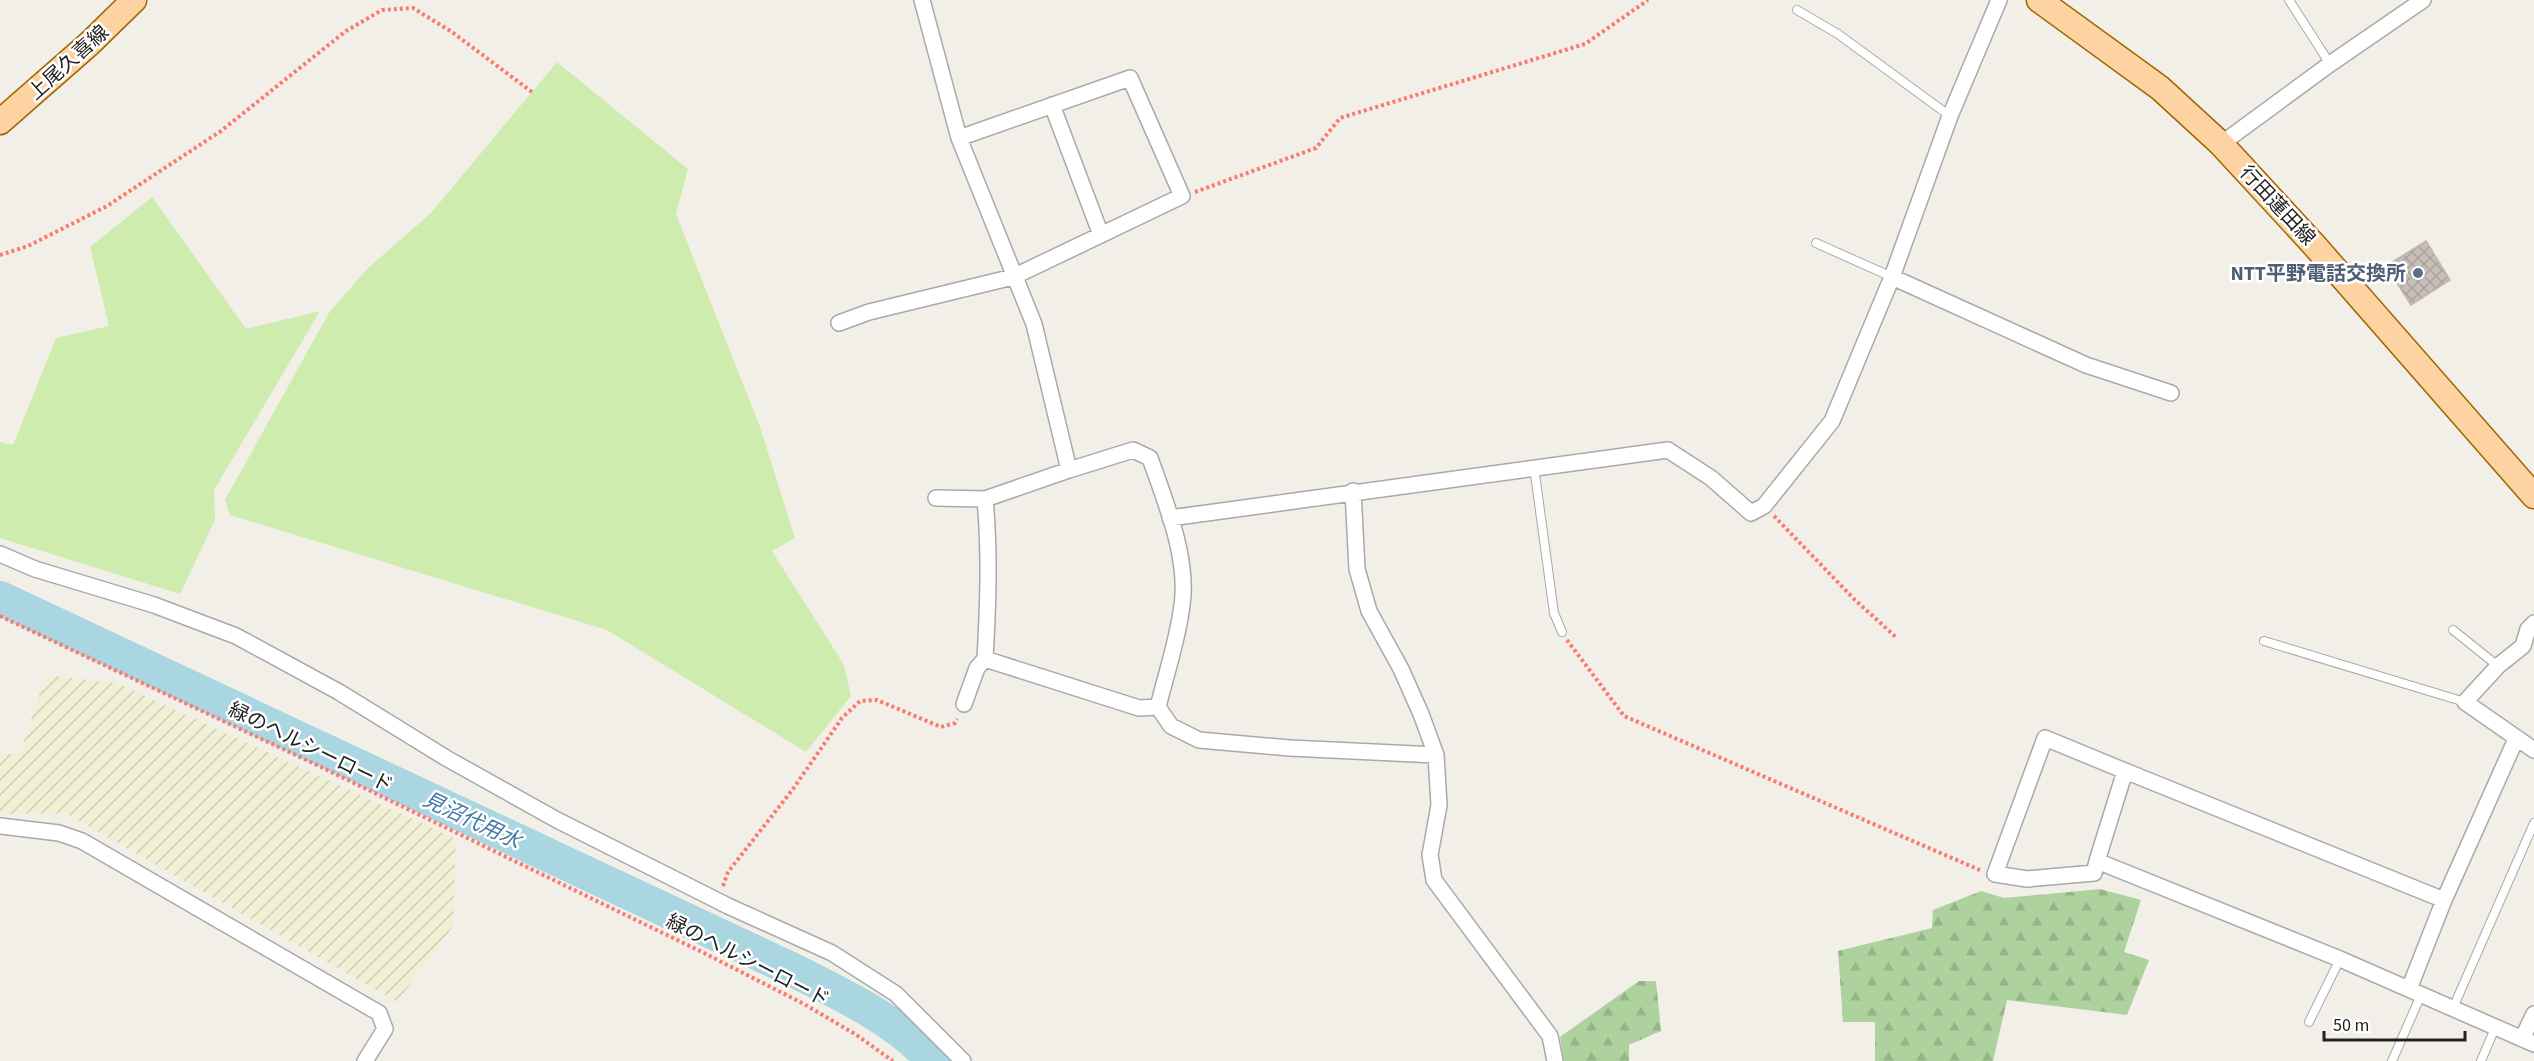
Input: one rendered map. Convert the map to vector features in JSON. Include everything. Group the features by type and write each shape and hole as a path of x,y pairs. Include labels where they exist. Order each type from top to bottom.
{"main road":[{"name":"上尾久喜線","path":"0,122 134,0"},
{"name":"行田蓮田線","path":"2039,0 2160,88 2221,144 2315,246 2534,496"}],"street":[{"path":"922,0 959,138 1034,324 1069,470"},
{"path":"1170,518 1353,491 1668,450 1711,478 1751,513 1764,506 1832,421 1892,277 1950,116 1999,0"},
{"path":"2221,144 2330,64 2423,0"},
{"path":"839,323 870,312 1014,277 1182,196 1130,78 959,138"},
{"path":"1052,105 1101,235"},
{"path":"1892,277 2086,365 2171,393"},
{"path":"936,498 985,499 1133,450 1150,458 1170,518 1183,575 1182,604 1158,707 1171,726 1199,740 1290,748 1436,755"},
{"path":"1353,491 1357,569 1369,611 1401,669 1436,755 1438,805 1430,855 1434,880 1550,1036 1556,1061"},
{"path":"964,704 978,668 985,659 989,578 985,499"},
{"path":"0,554 35,569 154,605 236,636 339,692 446,758 557,820 718,901 842,958 896,994 963,1061"},
{"path":"2534,623 2528,629 2523,646 2498,666 2465,702 2534,750"},
{"path":"985,659 1139,708 1158,707"},
{"path":"2125,771 2094,873 2027,879 1995,874 2045,738 2444,900"},
{"path":"2415,992 2444,900 2516,739"},
{"path":"0,826 59,833 82,841 379,1013 385,1029 365,1061"},
{"path":"2097,861 2340,958 2528,1041 2534,1014"}],"lane":[{"path":"2289,0 2330,64"},
{"path":"1797,10 1838,34 1950,116"},
{"path":"1816,243 1892,277"},
{"path":"1534,467 1554,613 1562,632"},
{"path":"2453,630 2498,666"},
{"path":"2264,640 2465,702"},
{"path":"2453,1008 2534,823"},
{"path":"2309,1022 2340,958"},
{"path":"2392,1061 2415,992"},
{"path":"2481,1061 2495,1028"}],"path":[{"path":"1182,196 1316,148 1340,118 1585,44 1648,0"},
{"path":"0,255 28,246 107,206 221,131 346,31 382,10 412,8 452,32 532,92"},
{"path":"1764,506 1855,600 1897,638"},
{"name":"緑のヘルシーロード","path":"0,616 319,766 704,953 804,1004 855,1034 893,1061"},
{"path":"1562,632 1624,716 1976,870 1995,874"},
{"path":"718,901 728,872 793,789 842,717 860,702 877,700 941,727 955,723 964,704"}],"green space":[{"path":"557,62 688,169 676,214 760,427 795,538 772,551 844,665 851,696 806,752 607,630 230,515 225,500 330,311 368,268 431,213"},
{"path":"152,197 246,329 320,311 214,490 215,520 180,594 0,538 0,442 13,445 56,338 109,326 90,247"},
{"path":"46,675 117,683 456,839 453,926 397,1002 65,813 0,814 0,752 19,756"},
{"path":"2100,889 2141,900 2124,952 2149,960 2127,1015 2007,1000 1993,1061 1875,1061 1875,1022 1843,1022 1838,951 1932,928 1933,910 1981,891 2004,898"},
{"path":"1639,981 1656,981 1661,1031 1629,1045 1629,1061 1564,1061 1560,1037"}],"building":[{"name":"NTT平野電話交換所","path":"2426,241 2450,280 2411,305 2386,266"}],"waterway":[{"name":"見沼代用水","path":"0,598 793,970 885,1020 933,1061"}],"place":[{"name":"NTT平野電話交換所","path":"2418,273"}]}
